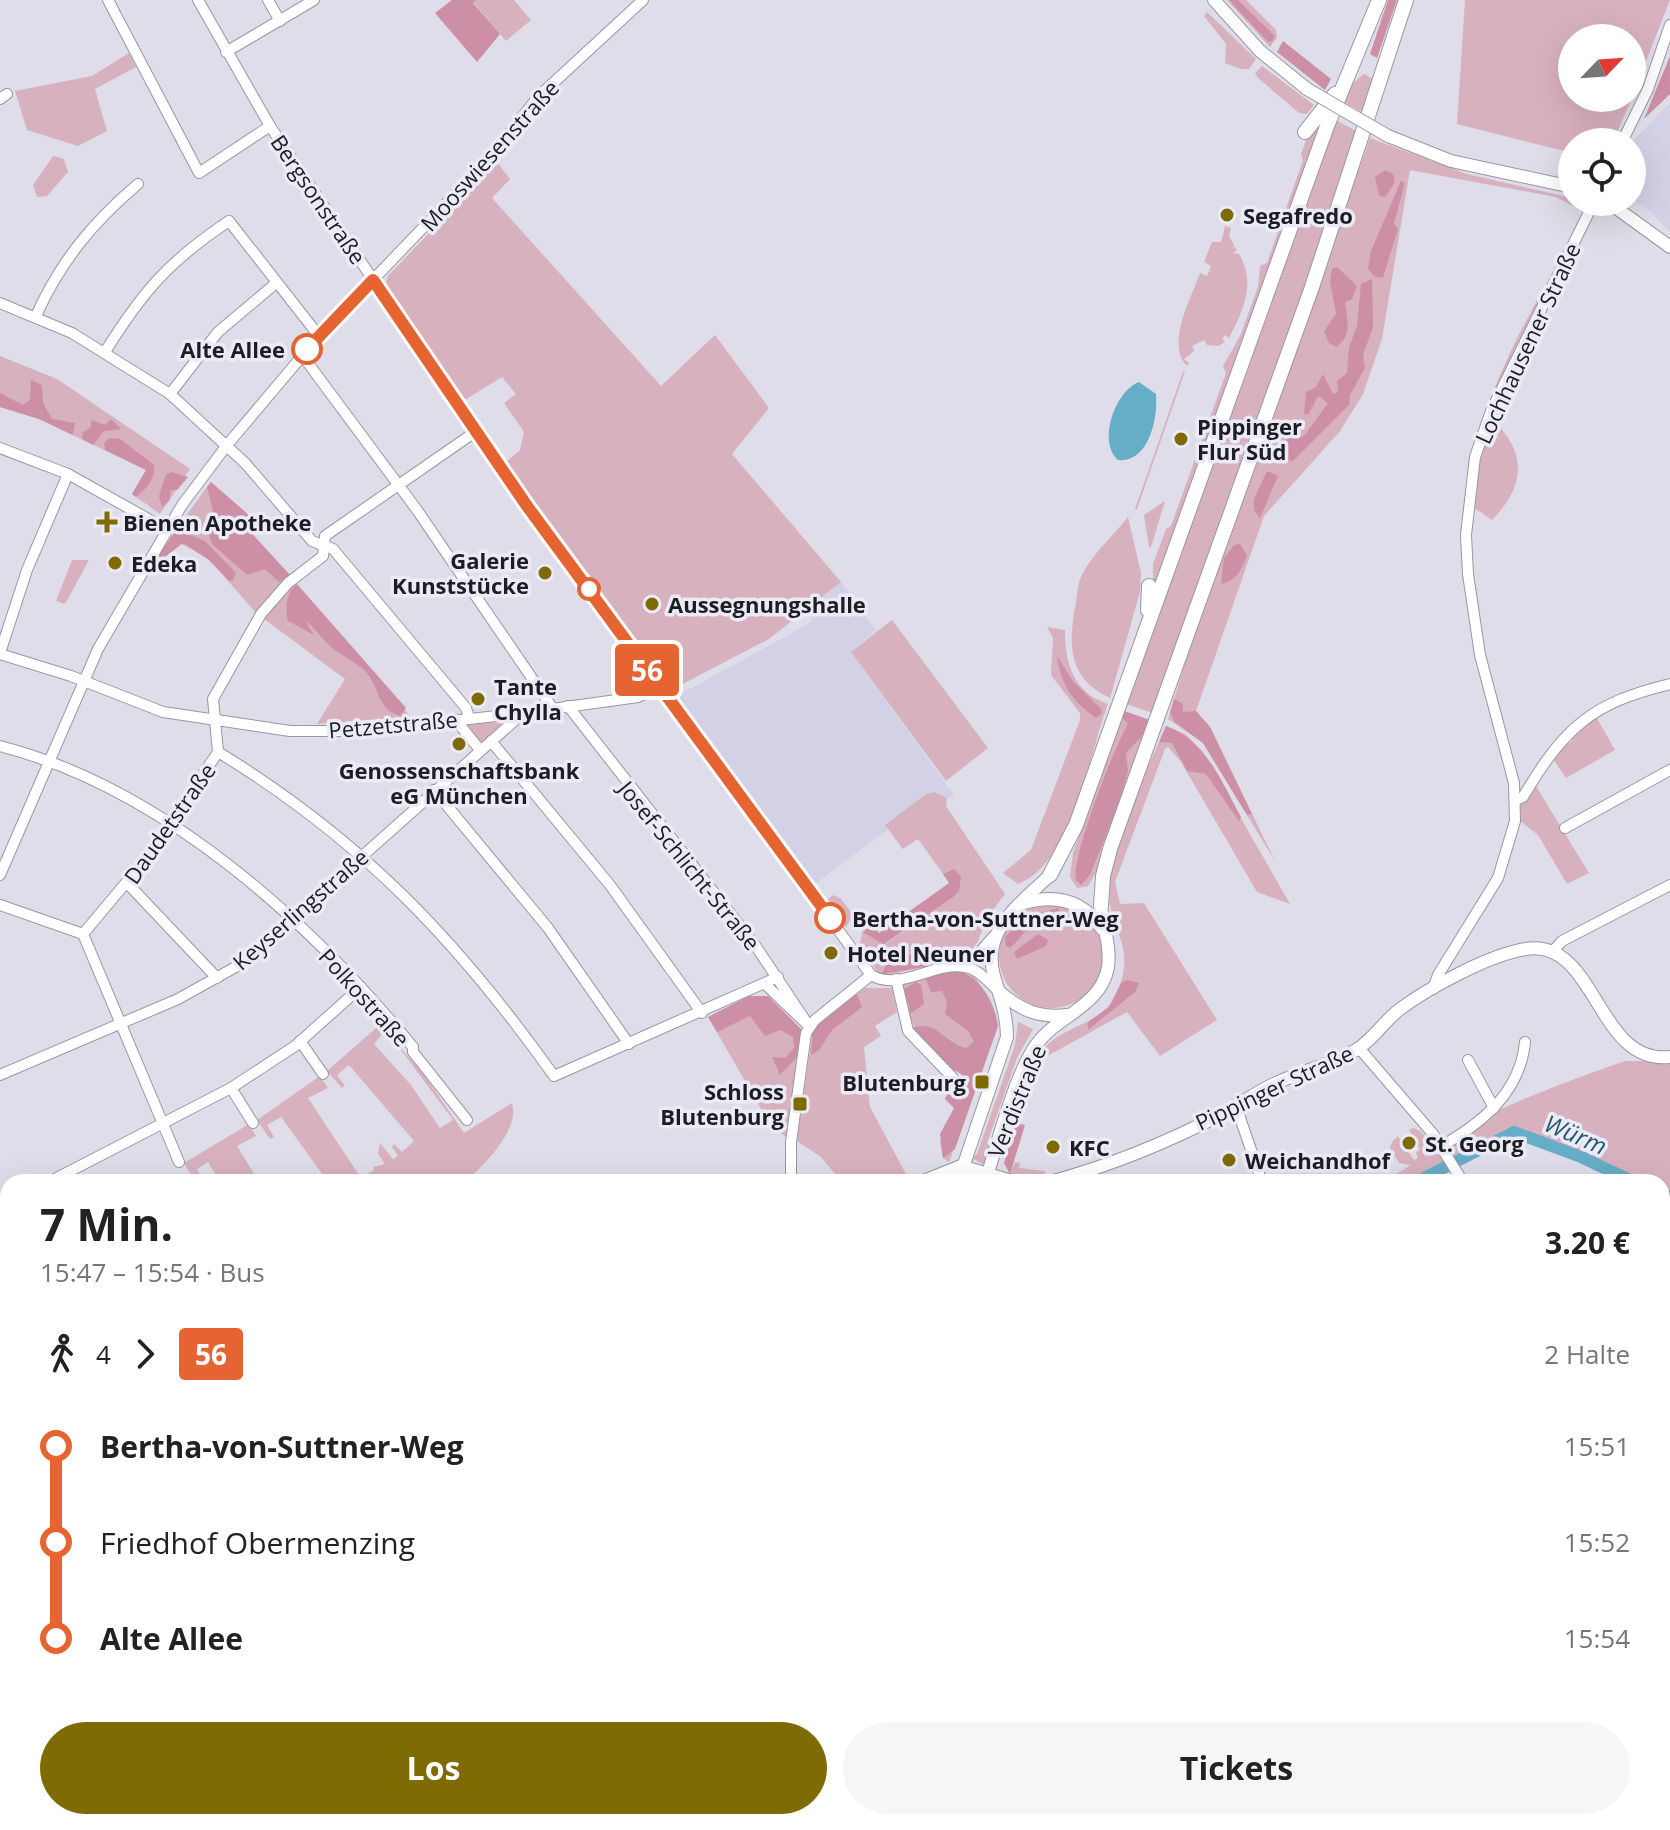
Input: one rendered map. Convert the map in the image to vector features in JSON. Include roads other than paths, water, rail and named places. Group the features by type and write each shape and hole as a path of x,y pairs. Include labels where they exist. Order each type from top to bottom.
{"highway":[{"path":"1050,875 1076,825 1346,81 1379,0"},
{"path":"1101,906 1103,876 1110,849 1312,287 1406,0"},
{"path":"1305,132 1346,81"},
{"path":"1147,626 1149,586"}],"main road":[{"path":"1214,0 1260,51 1307,89 1388,136 1451,161 1558,184"},
{"path":"1627,216 1670,247"},
{"path":"994,936 1020,904 1050,875"},
{"path":"1020,904 1045,898 1070,901 1091,915 1105,935"},
{"name":"Verdistraße","path":"987,1174 1032,1051 1055,1023 1095,995 1103,982 1108,966 1101,906"},
{"name":"Verdistraße","path":"960,1174 1007,1037 1005,1012 990,955 994,936"},
{"name":"Pippinger Straße","path":"1072,1174 1143,1148 1236,1106 1272,1085 1359,1048 1400,1009 1433,989 1516,951 1543,948 1553,951"},
{"path":"1553,951 1565,958 1611,1024 1636,1051 1670,1057"},
{"path":"998,991 1024,1010 1038,1015 1070,1014"},
{"path":"941,1174 961,1166 979,1174"}],"street":[{"path":"108,0 199,173 270,126"},
{"name":"Bergsonstraße","path":"198,0 270,126 475,432 871,975"},
{"path":"268,0 280,21"},
{"path":"226,52 314,0"},
{"name":"Mooswiesenstraße","path":"373,280 489,159 538,97 643,0"},
{"path":"1629,128 1648,89 1670,25"},
{"path":"36,316 71,252 110,208 138,184"},
{"name":"Lochhausener Straße","path":"1433,989 1438,975 1503,867 1514,830 1516,800 1476,631 1467,561 1469,487 1491,411 1587,216"},
{"path":"105,352 152,283 179,256 229,221 275,284 319,336"},
{"path":"0,875 83,680 108,628 166,529 227,445 302,355 373,280"},
{"path":"170,394 218,332 275,284"},
{"path":"0,303 36,316 105,352 170,394 227,445 312,541 333,549 368,587 466,708 469,718"},
{"path":"302,355 553,709"},
{"name":"Daudetstraße","path":"83,934 128,884 218,752 213,699 261,614 288,583 323,556 325,536 475,432"},
{"path":"0,448 68,474 166,529"},
{"path":"0,653 27,570 68,474"},
{"name":"Petzetstraße","path":"0,653 83,680 150,709 290,731 362,731 523,713 638,697 659,687"},
{"path":"1516,800 1523,797 1549,755 1578,723 1629,696 1670,684"},
{"name":"Josef-Schlicht-Straße","path":"568,706 778,977 809,1026"},
{"name":"Keyserlingstraße","path":"0,1075 118,1024 241,964 293,921 362,855 523,713"},
{"path":"455,719 480,750"},
{"path":"491,741 610,885 702,1013"},
{"name":"Polkostraße","path":"0,746 110,791 205,845 293,921 361,987 413,1047 413,1052 467,1120"},
{"path":"218,752 292,799 362,855 447,937 554,1076 778,977"},
{"path":"1565,828 1670,770"},
{"path":"434,790 548,928 629,1044"},
{"path":"128,884 217,978"},
{"path":"1553,951 1562,941 1670,885"},
{"path":"0,905 83,934 118,1024 179,1162"},
{"path":"791,1174 793,1120 809,1026 871,975 881,980 896,979 957,966 978,954 994,936"},
{"path":"957,966 977,972 998,991"},
{"path":"896,979 908,1031 953,1078"},
{"path":"765,984 809,1026"},
{"path":"65,1174 231,1088 300,1041 361,987"},
{"path":"300,1041 323,1074"},
{"path":"1443,1151 1490,1115 1523,1062 1525,1042"},
{"path":"1359,1048 1443,1151 1455,1174"},
{"path":"1468,1060 1494,1108"},
{"path":"231,1088 253,1123"},
{"path":"1236,1106 1259,1174"}],"water":[{"path":"1139,382 1156,394 1153,426 1144,447 1137,454 1118,460 1109,441 1112,418 1123,395"}],"waterway":[{"name":"Würm","path":"1432,1174 1514,1132 1617,1174"}],"place":[{"name":"Segafredo","path":"1227,215"},
{"name":"Alte Allee","path":"307,349"},
{"name":"Pippinger Flur Süd","path":"1181,439"},
{"name":"Bienen Apotheke","path":"107,522"},
{"name":"Edeka","path":"115,563"},
{"name":"Galerie Kunststücke","path":"545,573"},
{"name":"Aussegnungshalle","path":"652,604"},
{"name":"Tante Chylla","path":"478,699"},
{"name":"Genossenschaftsbank eG München","path":"459,744"},
{"name":"Bertha-von-Suttner-Weg","path":"830,918"},
{"name":"Hotel Neuner","path":"831,953"},
{"name":"Blutenburg","path":"982,1082"},
{"name":"Schloss Blutenburg","path":"800,1104"},
{"name":"St. Georg","path":"1409,1143"},
{"name":"KFC","path":"1053,1147"},
{"name":"Weichandhof","path":"1229,1160"}]}
